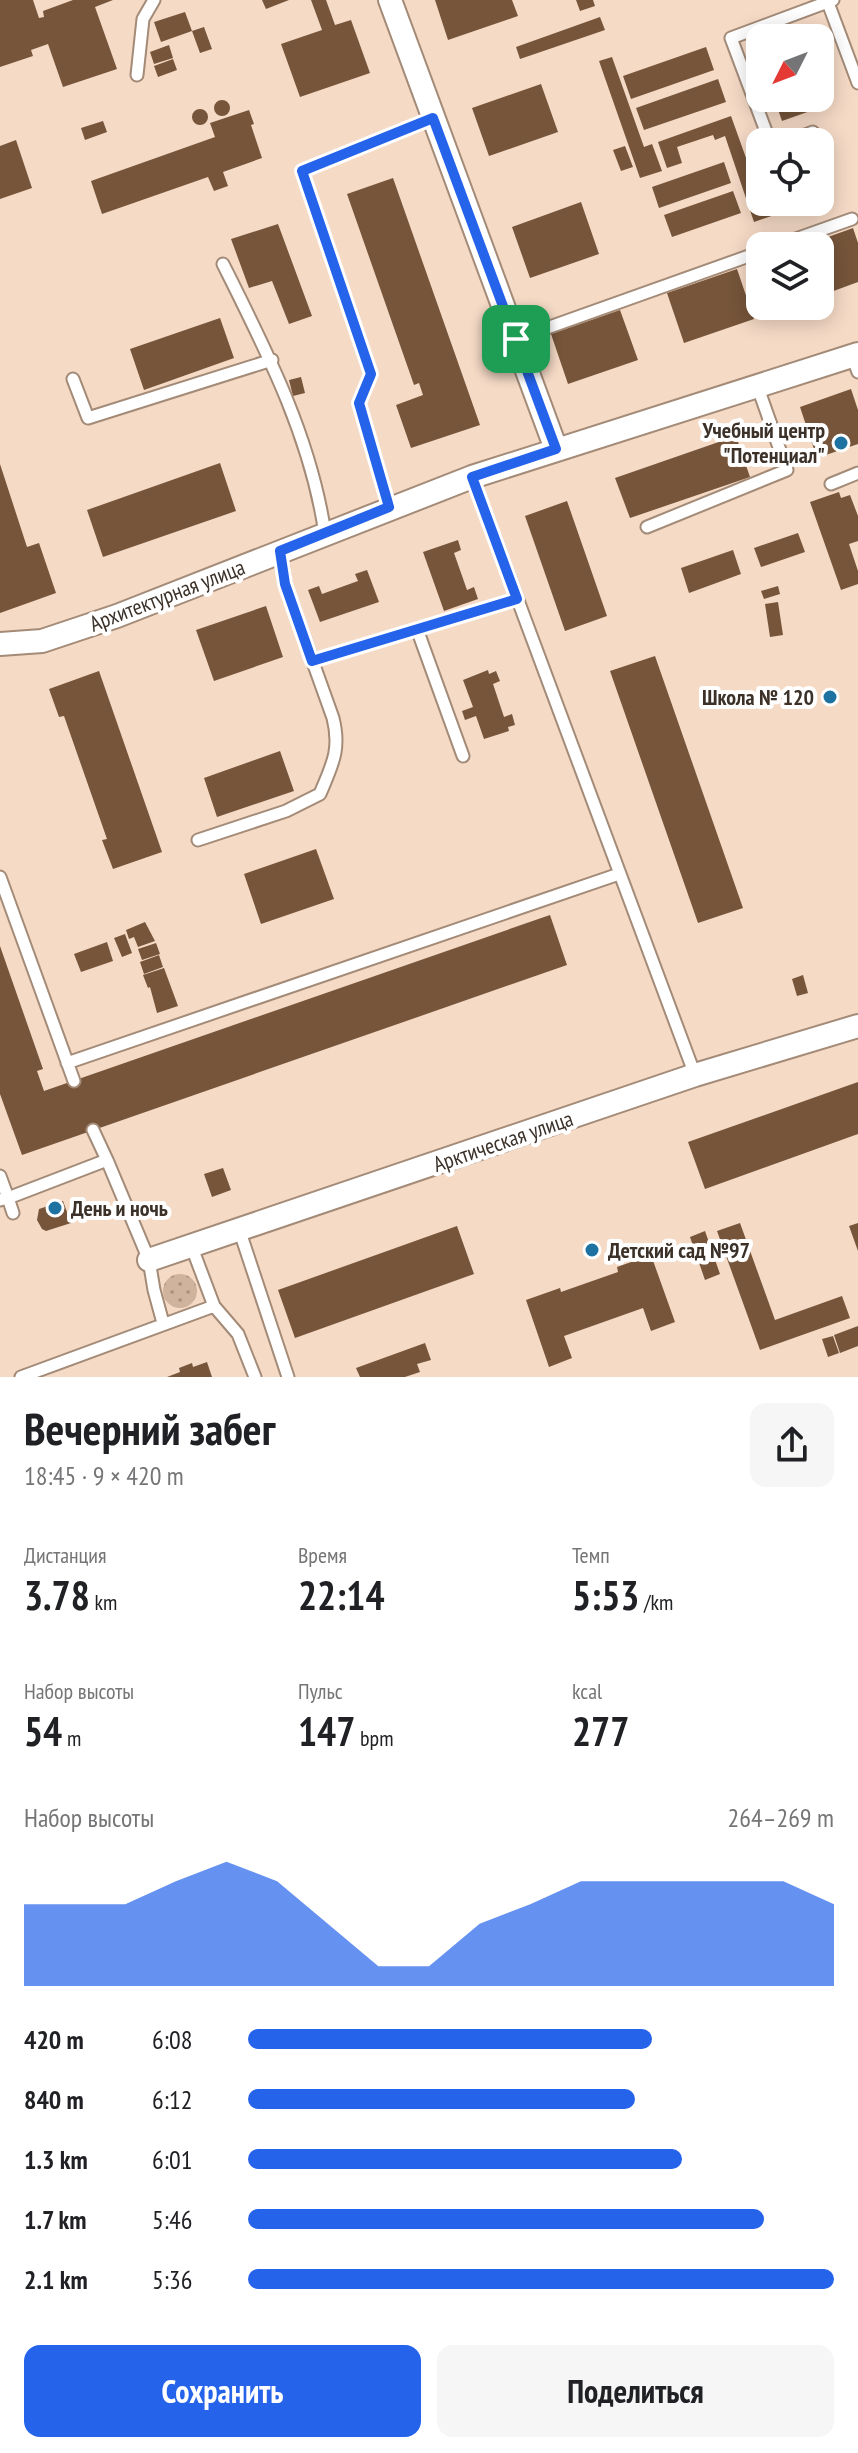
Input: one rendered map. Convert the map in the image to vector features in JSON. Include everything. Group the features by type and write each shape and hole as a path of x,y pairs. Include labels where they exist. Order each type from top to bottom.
{"street":[{"path":"390,0 556,449"},
{"name":"Архитектурная улица","path":"0,644 42,641 117,616 389,507 556,449 757,384 856,361"},
{"name":"Арктическая улица","path":"149,1260 695,1075 858,1026"}],"lane":[{"path":"137,75 143,19 154,0"},
{"path":"765,128 731,38 829,1 858,83"},
{"path":"389,507 359,403 371,374 302,171 433,118"},
{"path":"815,232 852,219"},
{"path":"516,339 746,257"},
{"path":"223,264 288,397 320,501 325,534"},
{"path":"73,379 88,418 272,360"},
{"path":"647,527 787,470 757,384"},
{"path":"831,484 858,473"},
{"path":"472,477 695,1075"},
{"path":"198,840 286,811 320,794 332,767 338,739 285,584 280,551"},
{"path":"312,661 517,599"},
{"path":"417,629 463,756"},
{"path":"67,1063 619,874"},
{"path":"0,877 74,1081"},
{"path":"93,1130 149,1260 163,1323"},
{"path":"4,1199 107,1160"},
{"path":"0,1176 4,1199 13,1213"},
{"path":"239,1229 288,1377"},
{"path":"191,1245 214,1306 238,1334 255,1377"},
{"path":"21,1377 214,1306"}],"shaded area":[{"path":"180,1274 192,1279 197,1291 192,1303 180,1308 168,1303 163,1291 168,1279"}],"building":[{"path":"0,0 33,0 39,18 44,17 43,11 73,0 113,0 95,7 117,69 63,87 48,44 31,50 33,56 0,67"},
{"path":"262,0 289,0 266,9"},
{"path":"311,0 326,0 335,25 351,20 370,73 300,97 281,44 322,30"},
{"path":"435,0 512,0 518,16 448,40"},
{"path":"576,0 593,0 595,6 580,11"},
{"path":"185,12 192,31 161,42 154,22"},
{"path":"600,17 605,30 520,59 516,47"},
{"path":"204,27 212,49 200,53 192,31"},
{"path":"169,45 173,58 154,64 150,52"},
{"path":"706,47 714,70 631,99 623,76"},
{"path":"612,57 644,147 652,144 662,171 640,178 599,61"},
{"path":"173,59 177,70 158,77 154,66"},
{"path":"718,79 726,102 644,130 636,108"},
{"path":"541,84 558,132 489,156 472,108"},
{"path":"219,100 225,100 230,108 228,114 219,116 214,111 214,105"},
{"path":"197,109 203,109 208,117 206,123 197,125 192,120 192,114"},
{"path":"249,110 262,158 223,172 228,186 214,191 208,177 102,214 91,181 215,137 210,123"},
{"path":"779,112 807,112 782,121"},
{"path":"731,116 746,158 746,198 725,136 715,140 713,135 677,147 682,163 667,168 658,142"},
{"path":"103,121 107,132 85,140 81,128"},
{"path":"16,140 32,188 0,199 0,146"},
{"path":"625,146 633,167 621,171 613,150"},
{"path":"724,162 731,183 659,208 652,187"},
{"path":"393,178 480,425 411,448 396,405 423,395 419,383 414,385 347,194"},
{"path":"733,191 741,213 672,237 664,215"},
{"path":"581,202 599,254 530,278 512,227"},
{"path":"752,216 772,216 754,222"},
{"path":"278,224 312,316 289,324 272,281 249,288 231,239"},
{"path":"853,228 858,243 858,282 834,291 834,235"},
{"path":"737,269 746,295 746,320 751,320 684,343 667,293"},
{"path":"620,310 638,360 568,384 551,334"},
{"path":"220,318 234,358 144,390 130,349"},
{"path":"301,377 305,393 293,396 289,380"},
{"path":"851,389 858,410 858,444 817,458 800,407"},
{"path":"736,436 750,477 630,518 615,478"},
{"path":"220,463 236,511 103,557 87,510"},
{"path":"0,464 27,547 39,543 56,593 0,613"},
{"path":"839,492 841,498 850,495 858,516 858,541 849,544 858,571 858,584 841,590 810,502"},
{"path":"567,501 607,616 565,631 525,516"},
{"path":"798,533 805,552 761,567 754,548"},
{"path":"458,540 461,550 454,553 467,590 474,587 478,599 444,611 423,552"},
{"path":"733,550 741,574 689,593 681,568"},
{"path":"367,570 379,602 320,622 308,590 319,586 322,594 358,581 355,574"},
{"path":"778,586 780,594 764,599 761,591"},
{"path":"778,602 783,635 770,637 765,604"},
{"path":"266,606 283,657 214,681 196,630"},
{"path":"655,656 743,908 698,923 610,671"},
{"path":"488,670 489,674 496,671 500,681 493,684 504,717 512,714 515,725 508,727 509,731 484,739 476,716 465,720 462,711 473,707 463,680"},
{"path":"99,671 162,852 113,869 102,840 107,839 64,716 59,717 49,689"},
{"path":"280,751 294,791 217,817 204,778"},
{"path":"316,849 334,899 261,924 244,874"},
{"path":"550,915 567,965 22,1155 0,1094 0,946 43,1069 37,1071 44,1091"},
{"path":"145,922 155,941 138,947 134,937 129,939 126,930"},
{"path":"125,934 132,953 122,957 114,938"},
{"path":"107,942 113,961 81,972 74,954"},
{"path":"156,943 160,954 142,960 138,949"},
{"path":"159,955 163,967 144,974 140,962"},
{"path":"164,968 178,1006 157,1013 150,987 143,975"},
{"path":"803,975 808,993 797,996 792,979"},
{"path":"858,1082 858,1134 705,1189 688,1142"},
{"path":"223,1168 231,1190 212,1197 204,1174"},
{"path":"63,1201 71,1223 46,1231 42,1229 37,1220 39,1209"},
{"path":"740,1223 775,1320 842,1296 850,1318 760,1350 717,1231"},
{"path":"858,1223 858,1251 849,1226"},
{"path":"457,1226 474,1274 295,1338 278,1290"},
{"path":"705,1231 720,1274 705,1280 690,1237"},
{"path":"651,1255 675,1322 651,1331 643,1308 564,1336 572,1358 549,1367 526,1300 560,1288 561,1292 618,1272 617,1267"},
{"path":"858,1326 858,1346 840,1353 834,1335"},
{"path":"833,1336 839,1353 828,1357 822,1339"},
{"path":"425,1343 431,1360 417,1364 420,1372 405,1377 360,1377 356,1368"},
{"path":"207,1362 212,1377 167,1377 192,1363 193,1367"}],"place":[{"name":"Учебный центр \"Потенциал\"","path":"841,443"},
{"name":"Школа № 120","path":"830,697"},
{"name":"День и ночь","path":"55,1208"},
{"name":"Детский сад №97","path":"592,1250"}],"route":[{"path":"433,118 516,339 556,449 472,477 517,599 312,661 285,584 280,551 389,507 359,403 371,374 302,171 433,118"}]}
